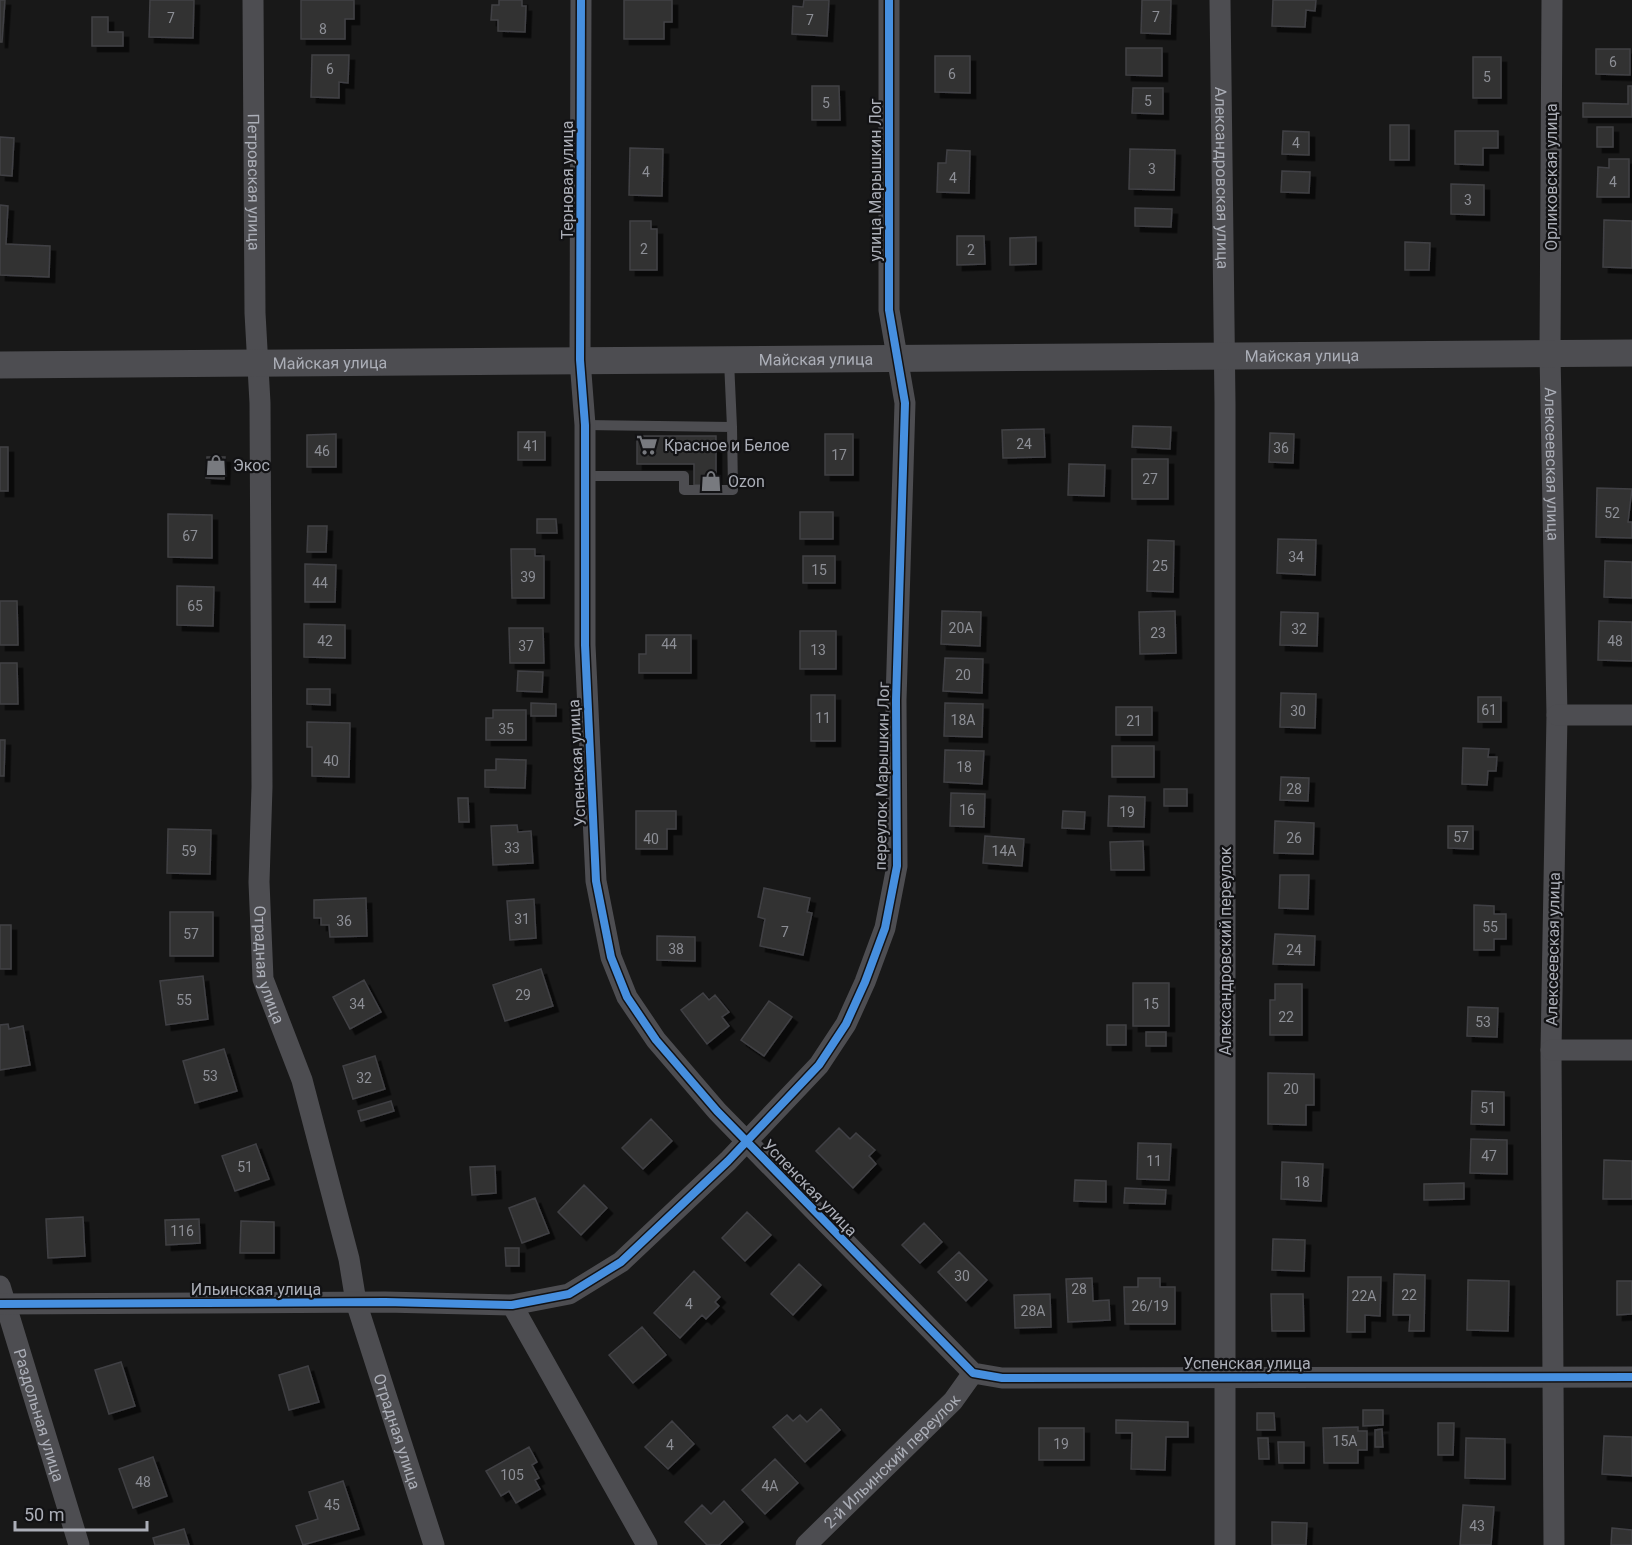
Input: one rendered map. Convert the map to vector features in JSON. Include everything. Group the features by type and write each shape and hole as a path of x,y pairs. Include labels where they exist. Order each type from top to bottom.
{"street":[{"name":"Петровская улица","path":"252,0 255,313 258,361"},
{"name":"Терновая улица","path":"580,360 581,0"},
{"name":"улица Марышкин Лог","path":"889,0 889,310 897,360"},
{"name":"Александровская улица","path":"1220,0 1224,357"},
{"name":"Орликовская улица","path":"1550,354 1552,0"},
{"name":"Майская улица","path":"0,365 258,361 897,360 1632,353"},
{"name":"Алексеевская улица","path":"1550,354 1557,715 1551,1050 1554,1545"},
{"name":"Александровский переулок","path":"1224,357 1225,1545"},
{"name":"Успенская улица","path":"580,360 585,425 585,645 596,881 611,957 627,997 656,1040 747,1141 973,1373 1002,1378 1632,1377"},
{"name":"переулок Марышкин Лог","path":"512,1305 569,1294 613,1267 747,1141 824,1057 846,1023 865,982 885,928 897,866 896,700 905,403 897,360"},
{"name":"Отрадная улица","path":"258,361 262,775 259,882 263,979 302,1080 349,1259 356,1302 434,1545"},
{"path":"1557,715 1632,715"},
{"path":"1551,1050 1632,1050"},
{"name":"Ильинская улица","path":"2,1298 512,1305"},
{"name":"Раздольная улица","path":"2,1298 79,1545"},
{"path":"512,1305 647,1545"},
{"name":"2-й Ильинский переулок","path":"806,1545 953,1401 973,1373"}],"lane":[{"path":"585,476 684,476 684,490 733,490 729,360"},
{"path":"585,425 732,427"}],"building":[{"path":"0,0 5,0 2,42 0,42"},
{"path":"150,0 194,0 193,38 149,37"},
{"path":"301,0 354,0 354,19 345,19 345,39 301,39"},
{"path":"499,0 522,0 522,6 526,6 525,32 498,31 498,20 491,20 492,5 499,5"},
{"path":"624,0 672,0 672,22 664,22 664,39 624,39"},
{"path":"804,0 829,0 827,36 792,34 793,6 803,7"},
{"path":"1142,0 1171,0 1170,34 1141,33"},
{"path":"1273,0 1316,0 1315,11 1306,10 1305,27 1272,26"},
{"path":"92,17 108,17 108,32 123,32 123,46 92,46"},
{"path":"1126,48 1162,48 1162,76 1126,75"},
{"path":"1596,49 1630,49 1630,75 1596,74"},
{"path":"312,55 349,55 348,83 339,82 339,98 311,97"},
{"path":"935,56 970,56 970,93 935,92"},
{"path":"1473,57 1501,57 1501,98 1473,98"},
{"path":"812,86 839,86 840,120 812,120"},
{"path":"1628,86 1632,86 1632,117 1583,117 1583,103 1628,104"},
{"path":"1133,88 1163,88 1163,114 1132,113"},
{"path":"1390,125 1409,125 1409,160 1390,160"},
{"path":"1597,127 1613,127 1613,147 1597,147"},
{"path":"1283,131 1309,132 1309,155 1282,154"},
{"path":"1455,131 1498,131 1498,148 1483,148 1483,165 1455,164"},
{"path":"0,137 14,138 12,176 0,175"},
{"path":"630,148 663,149 662,196 629,195"},
{"path":"1130,149 1175,150 1174,190 1129,189"},
{"path":"947,150 970,151 969,193 937,192 938,163 946,163"},
{"path":"1609,159 1629,159 1629,197 1597,197 1598,167 1609,168"},
{"path":"1282,171 1310,172 1309,193 1281,192"},
{"path":"1451,184 1484,185 1484,215 1451,214"},
{"path":"0,205 8,206 6,244 50,246 49,277 0,275"},
{"path":"1135,208 1172,209 1171,227 1135,226"},
{"path":"1604,220 1632,221 1632,268 1603,267"},
{"path":"630,221 651,221 651,229 657,229 657,270 630,270"},
{"path":"957,236 984,236 985,264 957,265"},
{"path":"1036,237 1036,264 1010,265 1010,238"},
{"path":"1405,242 1430,243 1429,270 1405,270"},
{"path":"1133,426 1171,427 1170,449 1132,447"},
{"path":"1044,429 1045,457 1003,458 1002,430"},
{"path":"518,432 545,432 545,460 518,460"},
{"path":"1270,433 1294,434 1293,463 1269,462"},
{"path":"336,434 336,467 307,467 307,435"},
{"path":"825,434 853,434 853,475 825,475"},
{"path":"637,436 716,436 716,485 694,485 694,464 637,464"},
{"path":"0,447 8,447 8,491 0,491"},
{"path":"207,457 225,457 224,479 206,478"},
{"path":"1132,459 1168,459 1168,499 1132,499"},
{"path":"1069,464 1105,465 1104,496 1068,495"},
{"path":"1597,488 1632,489 1628,522 1632,522 1632,538 1596,537"},
{"path":"800,512 833,512 833,539 800,539"},
{"path":"168,514 212,515 212,558 168,557"},
{"path":"537,519 556,519 557,533 537,533"},
{"path":"308,526 327,526 326,552 307,552"},
{"path":"1278,539 1316,540 1315,575 1277,573"},
{"path":"1148,540 1174,541 1173,592 1147,591"},
{"path":"511,549 535,549 535,556 544,556 544,598 512,598"},
{"path":"803,556 835,556 835,583 803,583"},
{"path":"1605,561 1632,562 1632,598 1604,597"},
{"path":"305,564 336,565 335,602 305,602"},
{"path":"177,586 214,587 213,626 177,625"},
{"path":"0,601 17,601 18,645 0,645"},
{"path":"942,611 981,612 980,646 941,644"},
{"path":"1175,611 1176,653 1140,654 1139,612"},
{"path":"1281,612 1318,613 1317,646 1280,645"},
{"path":"1599,621 1632,622 1632,661 1598,660"},
{"path":"304,624 345,625 345,658 304,657"},
{"path":"509,628 543,628 544,663 510,663"},
{"path":"800,631 836,631 836,669 800,669"},
{"path":"646,635 691,635 691,673 639,673 639,654 646,654"},
{"path":"945,658 983,659 982,693 943,691"},
{"path":"0,663 17,663 18,704 0,704"},
{"path":"518,671 543,672 542,692 517,691"},
{"path":"307,689 330,689 330,705 307,704"},
{"path":"1281,693 1316,694 1315,728 1280,727"},
{"path":"811,695 835,695 835,741 811,741"},
{"path":"1478,697 1501,697 1501,722 1478,722"},
{"path":"531,703 556,704 556,716 531,716"},
{"path":"945,703 983,704 982,737 944,736"},
{"path":"1116,707 1152,707 1152,735 1116,735"},
{"path":"493,710 526,710 526,740 486,740 486,718 493,718"},
{"path":"307,722 350,723 349,777 312,776 312,747 307,747"},
{"path":"0,740 5,740 4,776 0,776"},
{"path":"1112,746 1154,746 1154,777 1112,777"},
{"path":"1463,748 1489,749 1488,757 1497,757 1496,771 1488,771 1487,785 1462,784"},
{"path":"945,750 984,751 982,784 944,782"},
{"path":"496,759 526,760 525,788 485,787 485,770 496,770"},
{"path":"1281,777 1309,778 1308,801 1280,800"},
{"path":"1164,789 1187,789 1187,806 1164,806"},
{"path":"951,793 985,794 984,827 950,826"},
{"path":"1109,796 1145,797 1144,827 1108,826"},
{"path":"458,798 468,798 469,822 459,822"},
{"path":"636,811 676,811 676,829 667,829 667,849 636,849"},
{"path":"1063,811 1085,812 1084,829 1062,828"},
{"path":"1275,821 1314,823 1313,854 1274,853"},
{"path":"517,825 518,832 531,831 533,863 493,865 491,826"},
{"path":"1448,826 1473,826 1473,849 1448,848"},
{"path":"168,829 211,830 210,874 167,873"},
{"path":"985,836 1024,839 1022,866 983,863"},
{"path":"1143,841 1144,870 1111,870 1110,842"},
{"path":"1280,875 1309,875 1308,909 1279,908"},
{"path":"764,888 810,898 807,912 812,913 803,955 760,946 765,919 758,917"},
{"path":"366,898 367,936 330,937 329,925 321,925 321,918 314,918 314,900"},
{"path":"534,899 536,938 510,940 507,901"},
{"path":"1474,905 1494,906 1494,914 1506,914 1506,939 1494,939 1494,950 1474,950"},
{"path":"170,912 213,912 213,956 170,956"},
{"path":"0,925 11,925 11,969 0,969"},
{"path":"1275,934 1315,936 1314,965 1273,964"},
{"path":"657,936 695,937 695,961 657,960"},
{"path":"541,969 553,1006 505,1021 493,985"},
{"path":"203,976 208,1019 166,1025 160,981"},
{"path":"364,980 381,1012 350,1029 333,997"},
{"path":"1133,983 1169,983 1169,1026 1133,1026"},
{"path":"1275,984 1302,984 1302,1035 1270,1035 1270,1000 1275,1000"},
{"path":"703,993 709,1000 715,995 729,1012 722,1017 729,1026 707,1044 681,1010"},
{"path":"769,1001 792,1017 764,1056 741,1040"},
{"path":"1468,1007 1498,1008 1497,1037 1467,1036"},
{"path":"8,1024 9,1029 23,1026 30,1065 0,1070 0,1025"},
{"path":"1107,1025 1126,1025 1126,1045 1107,1045"},
{"path":"1146,1032 1166,1032 1166,1046 1146,1046"},
{"path":"224,1049 237,1091 195,1103 183,1061"},
{"path":"375,1056 385,1089 353,1099 343,1066"},
{"path":"1268,1073 1314,1074 1314,1105 1306,1105 1306,1125 1268,1124"},
{"path":"1472,1091 1504,1092 1504,1125 1471,1124"},
{"path":"391,1101 394,1111 361,1121 358,1111"},
{"path":"651,1119 672,1141 643,1169 622,1148"},
{"path":"839,1128 850,1139 856,1133 875,1150 869,1156 876,1164 853,1188 816,1151"},
{"path":"1471,1139 1507,1140 1507,1174 1470,1173"},
{"path":"1138,1143 1171,1144 1169,1180 1137,1179"},
{"path":"256,1144 269,1179 235,1191 222,1156"},
{"path":"1604,1160 1632,1161 1632,1199 1603,1199"},
{"path":"1282,1162 1323,1164 1321,1201 1281,1199"},
{"path":"495,1166 496,1193 472,1195 470,1167"},
{"path":"1075,1180 1106,1181 1106,1202 1074,1201"},
{"path":"1464,1183 1464,1199 1424,1200 1424,1184"},
{"path":"584,1185 607,1208 581,1235 558,1212"},
{"path":"1125,1188 1166,1190 1165,1204 1124,1203"},
{"path":"535,1198 549,1233 522,1243 509,1208"},
{"path":"747,1212 771,1235 745,1261 722,1238"},
{"path":"83,1217 85,1256 48,1258 46,1219"},
{"path":"199,1219 200,1243 166,1245 165,1220"},
{"path":"241,1221 274,1222 274,1253 240,1253"},
{"path":"924,1223 942,1242 920,1263 902,1245"},
{"path":"1273,1239 1305,1240 1304,1271 1272,1270"},
{"path":"505,1248 519,1248 519,1266 506,1266"},
{"path":"959,1252 987,1280 966,1301 938,1272"},
{"path":"799,1264 821,1285 793,1315 771,1294"},
{"path":"694,1271 720,1297 715,1302 719,1306 706,1319 702,1315 680,1338 654,1313"},
{"path":"1394,1274 1425,1275 1424,1331 1409,1331 1410,1315 1393,1315"},
{"path":"1348,1277 1381,1277 1380,1316 1365,1315 1365,1332 1347,1332"},
{"path":"1092,1278 1093,1301 1109,1300 1110,1320 1068,1322 1066,1279"},
{"path":"1138,1278 1160,1278 1160,1287 1175,1287 1175,1324 1125,1324 1124,1287 1138,1287"},
{"path":"1468,1280 1509,1281 1508,1331 1467,1330"},
{"path":"1617,1281 1632,1281 1632,1314 1617,1315"},
{"path":"1050,1294 1051,1327 1015,1328 1014,1295"},
{"path":"1271,1294 1303,1294 1304,1331 1272,1331"},
{"path":"642,1327 666,1355 633,1383 609,1355"},
{"path":"121,1362 135,1406 109,1414 95,1370"},
{"path":"308,1366 319,1402 289,1410 279,1375"},
{"path":"821,1409 840,1430 805,1462 773,1427 787,1415 793,1421 800,1415 807,1422"},
{"path":"1363,1410 1383,1410 1383,1425 1363,1426"},
{"path":"1257,1413 1274,1413 1275,1430 1257,1430"},
{"path":"1116,1420 1188,1422 1188,1437 1166,1437 1165,1470 1131,1469 1132,1433 1116,1433"},
{"path":"672,1421 694,1444 668,1469 645,1447"},
{"path":"1438,1423 1454,1423 1453,1455 1438,1455"},
{"path":"1358,1427 1358,1431 1367,1431 1367,1450 1358,1450 1358,1463 1324,1463 1323,1428"},
{"path":"1039,1428 1084,1428 1084,1460 1039,1460"},
{"path":"1382,1429 1383,1447 1375,1447 1375,1430"},
{"path":"1604,1436 1632,1437 1632,1476 1602,1474"},
{"path":"1258,1438 1268,1438 1269,1459 1259,1459"},
{"path":"1466,1438 1505,1439 1505,1479 1465,1478"},
{"path":"1278,1442 1304,1442 1304,1463 1279,1463"},
{"path":"529,1447 537,1462 532,1465 539,1478 535,1480 540,1489 516,1503 509,1491 501,1496 486,1471"},
{"path":"153,1457 167,1496 133,1508 119,1469"},
{"path":"775,1459 798,1483 765,1514 742,1490"},
{"path":"343,1481 359,1529 303,1545 296,1526 318,1519 309,1492"},
{"path":"724,1501 743,1522 719,1545 707,1545 685,1522 702,1505 711,1514"},
{"path":"1463,1505 1494,1507 1491,1545 1460,1545"},
{"path":"1272,1522 1307,1523 1306,1545 1272,1545"},
{"path":"1612,1528 1632,1530 1632,1545 1611,1545"},
{"path":"184,1529 189,1545 155,1545 153,1538"}],"cycle path":[{"path":"581,0 580,360 585,425 585,645 596,881 611,957 627,997 656,1040 717,1111 973,1373 1002,1378 1632,1377"},
{"path":"0,1304 385,1302 512,1305 569,1294 621,1262 728,1161 819,1065 846,1024 865,982 885,928 897,866 896,700 905,403 889,310 889,0"}],"place":[{"name":"Красное и Белое","path":"647,445"},
{"name":"Экос","path":"216,465"},
{"name":"Ozon","path":"711,481"}]}
